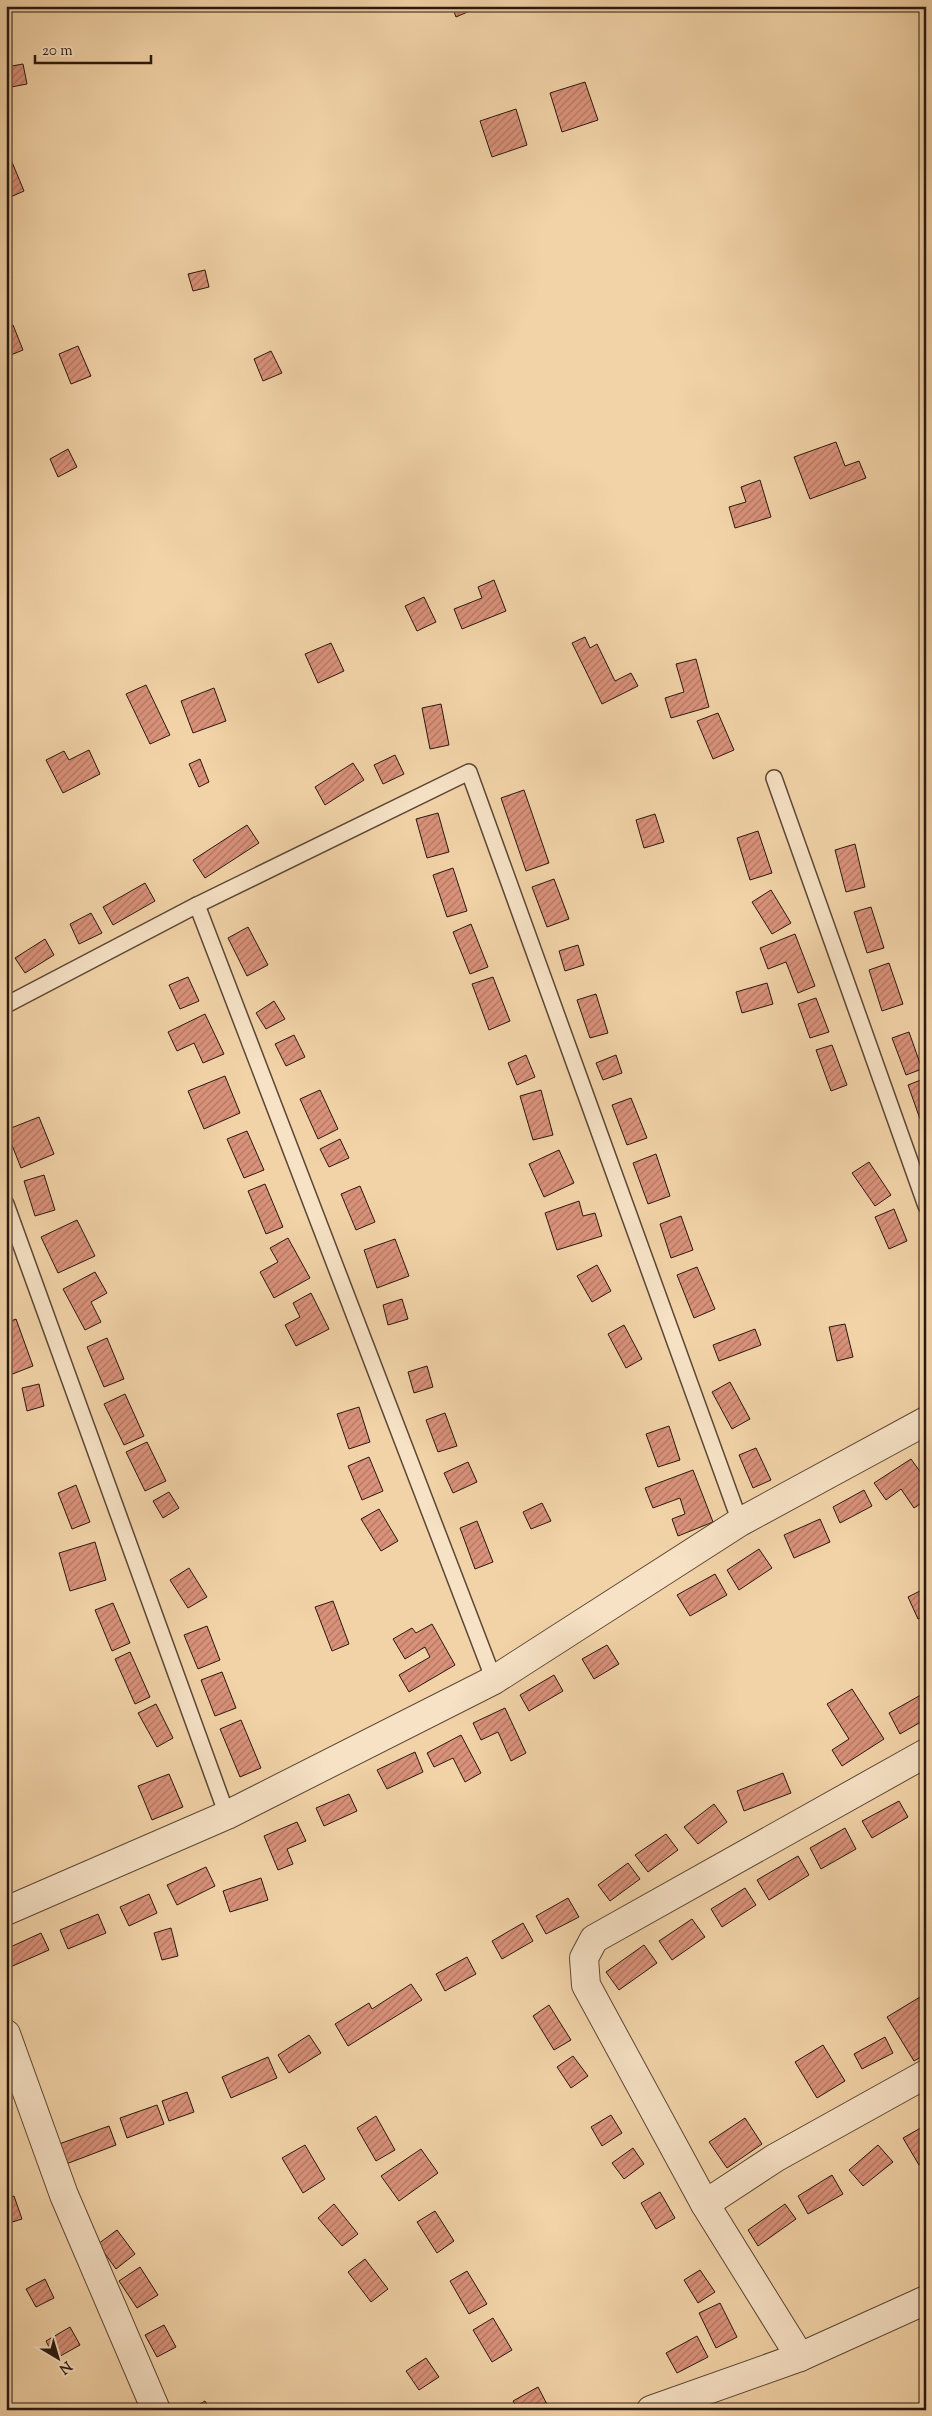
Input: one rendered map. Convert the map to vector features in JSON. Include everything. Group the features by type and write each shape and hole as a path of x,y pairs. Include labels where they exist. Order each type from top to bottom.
{"street":[{"path":"6,1911 227,1815 494,1680 740,1522 926,1421"},
{"path":"800,2357 706,2204 586,1986 584,1958 594,1939 926,1752"},
{"path":"6,2034 64,2195 156,2410"},
{"path":"706,2204 775,2158 926,2074"},
{"path":"651,2410 800,2357 926,2300"}],"lane":[{"path":"6,1006 197,905 469,772 740,1522"},
{"path":"774,778 926,1206"},
{"path":"197,905 494,1680"},
{"path":"6,1204 227,1815"}],"building":[{"path":"452,6 479,6 479,7 456,17"},
{"path":"23,64 27,84 6,88 6,67"},
{"path":"585,82 598,120 562,132 550,93"},
{"path":"516,109 527,145 492,157 480,121"},
{"path":"6,150 24,191 6,199"},
{"path":"6,261 12,278 6,280"},
{"path":"205,270 209,287 193,291 188,274"},
{"path":"13,325 23,350 6,357 6,328"},
{"path":"78,346 91,376 71,384 59,354"},
{"path":"271,351 282,373 263,381 254,359"},
{"path":"836,442 845,466 859,461 866,478 810,499 794,457"},
{"path":"68,449 77,467 58,477 50,459"},
{"path":"760,480 771,517 735,528 729,507 746,502 741,487"},
{"path":"494,580 506,611 462,629 454,609 482,598 478,587"},
{"path":"424,597 436,622 417,631 405,606"},
{"path":"585,637 590,648 597,644 615,681 631,673 638,686 602,704 572,643"},
{"path":"331,643 344,671 318,683 305,654"},
{"path":"696,659 709,707 671,718 665,698 684,692 676,664"},
{"path":"146,685 170,735 150,744 126,694"},
{"path":"214,688 226,721 193,733 181,701"},
{"path":"441,704 449,745 430,749 422,708"},
{"path":"718,713 734,750 713,759 697,721"},
{"path":"89,750 100,774 63,793 46,760 64,751 69,760"},
{"path":"395,755 404,774 383,784 374,765"},
{"path":"200,759 209,782 199,787 189,764"},
{"path":"353,763 364,780 325,805 315,787"},
{"path":"524,790 549,863 526,871 501,798"},
{"path":"438,813 449,852 427,858 416,819"},
{"path":"655,814 664,842 644,848 636,820"},
{"path":"247,825 259,843 205,878 193,860"},
{"path":"758,831 772,873 750,880 737,838"},
{"path":"855,844 865,887 846,892 835,850"},
{"path":"453,868 467,911 447,917 433,875"},
{"path":"554,879 569,919 547,927 532,887"},
{"path":"145,883 155,901 113,925 103,907"},
{"path":"771,890 791,923 772,934 752,902"},
{"path":"871,907 884,948 867,953 854,912"},
{"path":"91,913 102,933 79,944 70,924"},
{"path":"471,924 488,967 470,974 453,932"},
{"path":"248,927 268,965 247,976 228,938"},
{"path":"795,934 815,986 798,993 786,962 768,969 760,948"},
{"path":"45,939 54,955 25,973 15,958"},
{"path":"578,945 584,965 565,971 559,951"},
{"path":"889,963 903,1004 882,1011 869,970"},
{"path":"188,977 199,1001 180,1009 169,985"},
{"path":"493,977 510,1021 489,1030 472,984"},
{"path":"767,983 773,1004 742,1013 736,992"},
{"path":"596,994 608,1033 590,1038 577,1000"},
{"path":"816,998 829,1032 810,1038 798,1004"},
{"path":"274,1001 285,1019 266,1029 256,1013"},
{"path":"205,1014 224,1054 203,1063 194,1043 177,1051 168,1032"},
{"path":"909,1032 922,1069 906,1075 892,1038"},
{"path":"294,1035 305,1057 286,1066 275,1044"},
{"path":"832,1045 847,1085 831,1091 816,1050"},
{"path":"526,1055 535,1077 517,1085 508,1063"},
{"path":"616,1055 622,1073 603,1080 596,1063"},
{"path":"225,1076 240,1113 204,1129 188,1091"},
{"path":"926,1078 926,1117 920,1119 908,1085"},
{"path":"320,1090 338,1129 318,1139 300,1099"},
{"path":"541,1090 553,1135 533,1140 520,1096"},
{"path":"631,1098 647,1138 627,1145 612,1105"},
{"path":"39,1117 54,1154 21,1168 6,1130"},
{"path":"247,1131 264,1170 244,1178 227,1139"},
{"path":"340,1139 349,1158 329,1167 320,1149"},
{"path":"559,1150 574,1183 544,1197 529,1164"},
{"path":"656,1154 670,1196 648,1204 633,1163"},
{"path":"869,1162 891,1195 875,1206 852,1173"},
{"path":"44,1175 55,1210 35,1216 24,1181"},
{"path":"265,1184 283,1227 266,1234 248,1191"},
{"path":"360,1186 375,1222 356,1230 341,1194"},
{"path":"579,1201 583,1216 595,1213 602,1236 557,1250 545,1213"},
{"path":"894,1209 907,1241 889,1249 875,1217"},
{"path":"681,1216 693,1250 671,1258 660,1224"},
{"path":"77,1220 95,1256 58,1273 41,1237"},
{"path":"288,1238 310,1278 274,1298 260,1272 278,1262 270,1248"},
{"path":"395,1239 409,1276 377,1288 364,1250"},
{"path":"597,1265 611,1291 592,1302 577,1276"},
{"path":"697,1267 715,1309 694,1318 677,1275"},
{"path":"95,1272 107,1293 91,1302 101,1322 85,1330 63,1289"},
{"path":"311,1293 329,1329 296,1346 285,1325 300,1317 293,1303"},
{"path":"402,1299 408,1319 388,1325 383,1305"},
{"path":"16,1319 33,1366 10,1375 6,1363 6,1323"},
{"path":"845,1324 853,1357 837,1361 829,1327"},
{"path":"624,1325 642,1359 626,1368 608,1334"},
{"path":"755,1329 761,1345 719,1361 713,1345"},
{"path":"107,1338 124,1379 104,1387 87,1347"},
{"path":"427,1366 433,1387 414,1393 408,1372"},
{"path":"730,1382 750,1419 732,1429 712,1392"},
{"path":"39,1384 44,1406 27,1411 22,1388"},
{"path":"125,1394 144,1436 124,1445 104,1404"},
{"path":"359,1407 370,1442 349,1449 337,1414"},
{"path":"445,1413 457,1446 438,1452 426,1420"},
{"path":"669,1426 680,1460 658,1467 646,1434"},
{"path":"147,1442 166,1481 145,1491 126,1452"},
{"path":"756,1448 771,1480 753,1488 739,1455"},
{"path":"369,1457 383,1491 362,1500 348,1466"},
{"path":"911,1459 926,1480 926,1500 914,1508 901,1489 886,1500 874,1483"},
{"path":"468,1462 477,1482 453,1493 444,1473"},
{"path":"693,1470 713,1522 678,1536 672,1519 685,1514 680,1498 653,1508 645,1488"},
{"path":"76,1485 90,1522 72,1529 58,1493"},
{"path":"864,1490 872,1506 840,1523 833,1507"},
{"path":"169,1492 179,1508 163,1518 153,1501"},
{"path":"542,1503 551,1521 531,1529 523,1512"},
{"path":"379,1509 398,1541 381,1551 361,1519"},
{"path":"820,1519 830,1542 794,1558 784,1535"},
{"path":"477,1521 493,1562 475,1569 460,1528"},
{"path":"95,1542 106,1580 70,1591 59,1553"},
{"path":"759,1549 772,1568 739,1590 727,1570"},
{"path":"189,1568 207,1597 188,1608 170,1580"},
{"path":"715,1574 727,1595 690,1616 677,1595"},
{"path":"926,1588 926,1615 918,1619 908,1597"},
{"path":"333,1601 349,1644 332,1651 315,1607"},
{"path":"113,1603 130,1643 112,1651 95,1610"},
{"path":"432,1624 455,1665 409,1692 399,1675 430,1657 425,1647 405,1659 393,1639 412,1628 416,1633"},
{"path":"207,1626 220,1660 198,1669 184,1635"},
{"path":"607,1645 619,1664 594,1679 582,1659"},
{"path":"130,1652 150,1697 135,1704 115,1659"},
{"path":"222,1672 236,1708 215,1716 201,1680"},
{"path":"554,1675 563,1691 529,1711 520,1695"},
{"path":"852,1689 884,1739 842,1766 832,1750 849,1739 827,1704"},
{"path":"926,1692 926,1719 900,1734 889,1713"},
{"path":"156,1704 173,1738 157,1747 138,1713"},
{"path":"505,1708 526,1753 511,1761 498,1732 481,1740 473,1723"},
{"path":"241,1720 261,1768 240,1777 220,1729"},
{"path":"461,1735 481,1773 465,1782 453,1758 434,1767 427,1753"},
{"path":"415,1752 423,1772 387,1789 377,1770"},
{"path":"783,1773 791,1793 744,1811 737,1791"},
{"path":"169,1774 183,1807 152,1820 138,1786"},
{"path":"349,1794 357,1811 324,1826 316,1808"},
{"path":"899,1801 908,1817 872,1838 862,1821"},
{"path":"714,1804 727,1822 698,1844 684,1827"},
{"path":"297,1822 306,1841 287,1849 293,1864 278,1870 264,1836"},
{"path":"845,1828 856,1849 821,1869 810,1848"},
{"path":"666,1834 678,1850 648,1872 635,1855"},
{"path":"798,1856 809,1875 769,1900 757,1880"},
{"path":"628,1863 640,1879 610,1901 598,1885"},
{"path":"206,1867 215,1886 177,1905 167,1885"},
{"path":"261,1878 268,1900 230,1912 223,1891"},
{"path":"745,1888 756,1905 722,1927 711,1909"},
{"path":"149,1894 157,1913 129,1926 120,1907"},
{"path":"568,1898 579,1917 546,1934 536,1916"},
{"path":"98,1914 106,1933 68,1949 60,1930"},
{"path":"692,1919 705,1937 672,1960 659,1941"},
{"path":"523,1923 533,1941 502,1959 492,1941"},
{"path":"171,1928 178,1956 162,1960 154,1933"},
{"path":"41,1933 49,1950 8,1968 6,1949"},
{"path":"644,1945 657,1963 619,1990 606,1972"},
{"path":"467,1957 476,1974 445,1991 436,1974"},
{"path":"411,1984 422,2000 348,2046 335,2024 369,2003 372,2009"},
{"path":"920,1997 926,2006 926,2054 914,2061 887,2017"},
{"path":"549,2005 571,2040 554,2050 533,2016"},
{"path":"309,2035 321,2053 289,2073 278,2055"},
{"path":"885,2037 893,2053 862,2069 854,2054"},
{"path":"823,2045 845,2081 817,2098 795,2062"},
{"path":"573,2056 588,2076 571,2088 557,2067"},
{"path":"268,2057 277,2078 231,2098 222,2077"},
{"path":"187,2092 194,2112 169,2121 162,2101"},
{"path":"157,2105 164,2124 127,2138 120,2118"},
{"path":"611,2115 622,2133 602,2146 591,2127"},
{"path":"376,2116 395,2150 376,2161 357,2128"},
{"path":"745,2118 762,2144 727,2168 709,2142"},
{"path":"926,2125 926,2161 919,2165 903,2138"},
{"path":"109,2126 116,2145 66,2164 59,2144"},
{"path":"305,2145 325,2179 303,2193 282,2158"},
{"path":"878,2145 893,2162 863,2186 849,2170"},
{"path":"633,2148 644,2164 624,2179 612,2163"},
{"path":"421,2149 438,2173 399,2201 381,2176"},
{"path":"832,2175 843,2194 808,2214 798,2196"},
{"path":"660,2192 675,2218 656,2229 641,2203"},
{"path":"14,2196 22,2219 6,2224 6,2199"},
{"path":"334,2204 358,2234 342,2246 318,2218"},
{"path":"785,2204 796,2219 758,2246 748,2230"},
{"path":"435,2211 454,2241 437,2253 417,2222"},
{"path":"117,2230 135,2254 116,2269 98,2244"},
{"path":"365,2259 388,2289 371,2302 348,2272"},
{"path":"140,2267 158,2295 137,2308 119,2281"},
{"path":"700,2270 715,2292 698,2303 684,2280"},
{"path":"467,2271 487,2304 469,2314 450,2281"},
{"path":"45,2279 54,2298 36,2307 26,2289"},
{"path":"720,2303 737,2337 716,2348 699,2313"},
{"path":"493,2318 512,2350 492,2362 473,2330"},
{"path":"164,2325 176,2347 157,2357 145,2335"},
{"path":"70,2327 80,2345 55,2359 46,2341"},
{"path":"697,2336 708,2357 677,2373 666,2353"},
{"path":"426,2358 439,2377 419,2390 406,2371"},
{"path":"538,2387 550,2410 518,2410 513,2401"},
{"path":"205,2401 210,2410 190,2410"}]}
